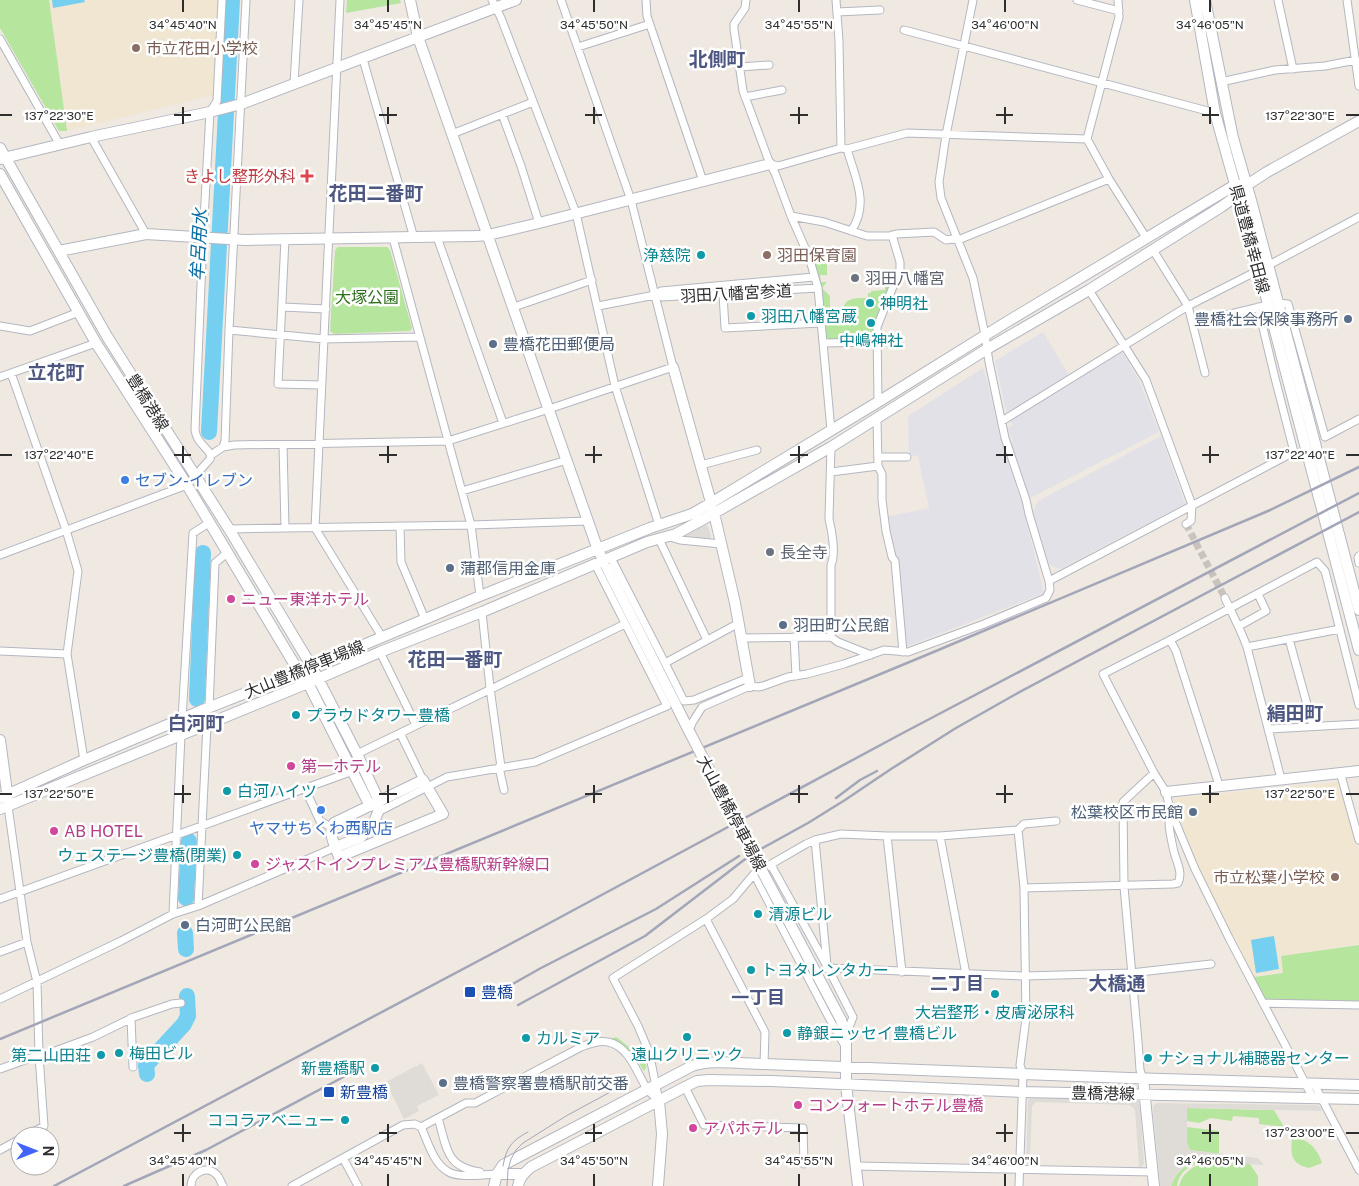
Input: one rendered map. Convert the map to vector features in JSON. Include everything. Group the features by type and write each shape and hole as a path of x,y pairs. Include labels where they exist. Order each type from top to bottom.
{"main road":[{"path":"410,0 418,37 598,550 659,525 713,508 831,446 987,349 1089,290 1153,250 1237,190"},
{"path":"3,158 236,106 363,59 494,4 516,0"},
{"name":"県道豊橋幸田線","path":"1195,0 1215,113 1259,270 1359,650"},
{"name":"県道豊橋幸田線","path":"1205,0 1233,138 1269,265 1268,305 1359,610"},
{"path":"603,561 647,542 669,536 831,430 985,335 1146,238 1247,185 1359,120"},
{"name":"豊橋港線","path":"0,148 3,158 59,251 108,338 229,529 319,679 357,754 373,810"},
{"path":"59,251 146,234 224,239 329,240 488,235 770,164"},
{"name":"豊橋港線","path":"0,174 96,343 187,485 299,672 308,683 373,810"},
{"path":"673,367 713,508 739,623 749,682"},
{"name":"大山豊橋停車場線","path":"4,802 84,760 480,596 598,550 741,832 841,1020 846,1035 846,1085 858,1186"},
{"name":"大山豊橋停車場線","path":"4,802 182,735 603,561"},
{"path":"0,740 4,802"},
{"path":"1166,792 1359,771"},
{"path":"426,783 443,814 340,857 330,832 331,827 334,823 373,810 426,783"},
{"path":"336,847 361,837 373,810"},
{"path":"494,1186 497,1174 503,1165 698,1064 764,1064 846,1068"},
{"name":"豊橋港線","path":"846,1068 1144,1079 1359,1084"},
{"path":"1144,1079 1154,1186"},
{"path":"518,1186 523,1174 531,1167 697,1081 771,1081 846,1085"},
{"name":"豊橋港線","path":"846,1085 1022,1092 1359,1099"},
{"path":"658,1101 662,1134 658,1186"},
{"path":"497,1174 523,1174"}],"street":[{"path":"0,555 187,485 210,459 207,449 200,444 196,437 195,430 203,237 217,101 222,0"},
{"path":"223,448 225,441 229,330 224,239 246,0"},
{"path":"294,84 299,0"},
{"path":"340,0 315,528 382,637"},
{"path":"210,455 234,445 448,441 673,367 631,200 562,0"},
{"path":"646,0 647,16 703,181"},
{"path":"746,0 745,8 734,24 743,91 770,164 809,257 818,288 831,430"},
{"path":"836,0 844,148 860,188 861,201 854,227 851,231"},
{"path":"603,561 666,663 684,701 694,700 749,682 758,687 763,686 782,679 844,664 884,650 908,652 984,624 1046,598 1050,590 1049,582 1026,500 1005,438 988,362 985,335 973,278 941,198 939,182 946,135 973,0"},
{"path":"1077,0 1119,11"},
{"path":"1118,0 1119,17 1087,139 1109,179 1146,238"},
{"path":"1278,0 1293,69"},
{"path":"1347,0 1359,86"},
{"path":"494,4 576,213 615,386 659,525"},
{"path":"837,12 880,10"},
{"path":"578,47 650,24"},
{"path":"904,30 1215,113"},
{"path":"0,39 60,144"},
{"path":"363,59 414,238"},
{"path":"1221,82 1275,70 1325,66 1356,60"},
{"path":"739,67 769,64"},
{"path":"745,98 782,90"},
{"path":"452,134 534,102"},
{"path":"502,114 539,223"},
{"path":"770,164 778,166 907,133 1087,139"},
{"path":"91,137 146,234"},
{"path":"791,216 824,222 867,236 934,232 946,240 952,238 958,240 1109,179"},
{"path":"1269,265 1359,217"},
{"path":"878,402 877,327 900,269 900,262 892,235"},
{"path":"437,237 503,423"},
{"path":"393,238 471,525 480,596"},
{"path":"285,239 278,384 321,385"},
{"path":"1153,250 1188,306 1206,373"},
{"path":"1002,421 1188,306 1259,270"},
{"path":"598,306 655,295 661,291 814,276"},
{"path":"514,307 592,280"},
{"name":"羽田八幡宮参道","path":"655,295 662,297 818,288"},
{"path":"1089,290 1146,380 1192,505 1191,521 1186,524"},
{"path":"723,294 725,328 821,323"},
{"path":"1193,323 1268,305 1288,304 1325,437 1359,419"},
{"path":"1049,582 1294,452 1275,378 1268,305"},
{"path":"282,307 326,309"},
{"path":"0,326 30,332 79,312"},
{"path":"229,330 324,339 419,337"},
{"path":"823,343 877,342"},
{"path":"0,377 96,343"},
{"path":"11,372 66,530 78,571 67,654 84,760"},
{"path":"877,419 878,466 882,474 882,500 886,531 894,561 903,652"},
{"path":"283,445 285,528"},
{"path":"831,446 829,519 832,528 833,560 831,565 831,637"},
{"path":"701,465 757,450"},
{"path":"878,457 907,456"},
{"path":"462,491 567,460"},
{"path":"831,472 878,466"},
{"path":"229,529 588,521"},
{"path":"183,718 193,533 209,524"},
{"path":"400,526 401,562 425,619"},
{"path":"669,536 680,540 721,544"},
{"path":"659,539 707,640"},
{"path":"204,710 215,563 227,553"},
{"path":"1359,556 1359,563"},
{"path":"400,732 426,783 447,777 535,762 667,706 625,624 603,561"},
{"path":"1359,705 1325,571 1317,562 1103,674 1154,773 1166,792 1170,809 1195,869 1229,938 1263,1003 1359,1170"},
{"path":"1239,626 1266,611 1258,594"},
{"path":"1224,598 1248,647 1281,779"},
{"path":"482,612 504,790"},
{"path":"666,663 739,623"},
{"path":"357,754 625,624"},
{"path":"1248,647 1340,629"},
{"path":"794,637 796,676"},
{"path":"742,638 831,637 838,642 872,655"},
{"path":"1290,639 1313,726"},
{"path":"1170,640 1176,652 1219,785"},
{"path":"0,650 67,654"},
{"path":"380,652 416,725"},
{"path":"689,731 702,707 749,682"},
{"path":"1269,729 1359,724"},
{"path":"198,906 202,825 203,726"},
{"path":"173,914 182,735"},
{"path":"0,899 353,771"},
{"path":"1340,772 1359,840"},
{"path":"1144,1079 1140,1070 1124,886 1123,802 1154,773"},
{"path":"305,789 320,821 331,827"},
{"path":"4,802 27,942 36,982 44,1126"},
{"path":"1024,888 1178,883 1179,869 1168,818 1170,809"},
{"path":"651,1087 649,1052 613,978 733,900 754,874 806,844 841,834 940,836 1018,830 1024,824 1056,821"},
{"path":"1018,830 1024,888 1026,1018 1020,1065 1022,1092 1019,1186"},
{"path":"887,836 902,972"},
{"path":"940,836 966,974"},
{"path":"815,840 828,968"},
{"path":"0,999 122,941 173,914 198,906 336,847"},
{"path":"771,864 853,1017 846,1035"},
{"path":"754,874 827,1014 847,1048"},
{"path":"706,919 765,1032 764,1064"},
{"path":"0,952 27,942"},
{"path":"828,968 1025,976 1131,973 1211,964"},
{"path":"0,1069 93,1037 131,1018 181,1002"},
{"path":"1263,1003 1359,1005"},
{"path":"131,1018 133,1067"},
{"path":"421,1128 466,1103 475,1103 580,1047 596,1042 607,1042 617,1046 624,1052 651,1087 658,1101"},
{"path":"685,1087 704,1124 803,1128 804,1164"},
{"path":"438,1118 451,1158 455,1162 472,1170 497,1174"},
{"path":"292,1186 403,1125 415,1124 421,1128 435,1158 447,1171 457,1175 497,1174"},
{"path":"343,1158 358,1186"},
{"path":"856,1166 1153,1172"},
{"path":"191,1186 194,1176 206,1169 217,1175 223,1186"}],"shaded area":[{"name":"市立花田小学校","path":"49,0 218,0 214,95 67,131"},
{"path":"1043,332 1069,375 1008,412 1006,411 995,361"},
{"path":"1121,350 1140,382 1159,432 1030,498 1018,471 1010,444 1013,441 1007,428 1013,425 1009,419"},
{"path":"983,368 1001,440 1023,507 1044,593 903,648 892,553 885,517 929,508 918,456 909,455 908,416"},
{"path":"1161,436 1185,504 1060,569 1047,564 1032,514 1038,501"},
{"path":"705,525 708,526 710,539 682,535"},
{"path":"1337,782 1341,784 1359,853 1359,944 1280,956 1283,972 1254,976 1197,864 1172,804 1176,798"},
{"path":"422,1063 439,1095 417,1106 419,1111 404,1119 386,1082"},
{"path":"1034,1097 1135,1099 1140,1106 1143,1166 1136,1168 1139,1165 1135,1110 1130,1105 1036,1102 1032,1106 1030,1162 1032,1165 1028,1164 1026,1162 1028,1100"},
{"path":"1156,1103 1317,1105 1322,1110 1187,1108 1187,1144 1190,1150 1258,1158 1264,1165 1211,1163 1210,1159 1199,1160 1180,1170 1171,1186 1160,1186 1153,1111 1153,1106"}],"green space":[{"path":"0,0 49,0 67,131 59,131 0,28"},
{"path":"347,0 400,0 401,3 346,13"},
{"name":"大塚公園","path":"338,247 387,247 390,250 412,328 410,331 334,334 330,331 335,250"},
{"path":"812,257 827,257 827,275 820,275 821,282 827,282 822,288 830,296 830,319 842,318 844,306 852,299 868,298 868,293 871,293 871,291 885,290 885,269 897,269 872,340 829,341 826,337"},
{"path":"1359,945 1359,1002 1265,1001 1254,977 1283,973 1281,956"},
{"path":"616,1037 644,1058 646,1068 644,1071 626,1048 610,1039"},
{"path":"1186,1108 1274,1110 1284,1127 1259,1124 1259,1118 1233,1116 1232,1121 1211,1118 1199,1123 1187,1121"},
{"path":"1187,1127 1219,1131 1219,1154 1190,1150 1187,1144"},
{"path":"1292,1136 1302,1139 1311,1145 1318,1153 1322,1163 1309,1168 1298,1163 1292,1152"},
{"path":"1210,1159 1189,1167 1182,1174 1177,1186 1171,1186 1177,1174 1186,1166 1197,1161"},
{"path":"1204,1163 1250,1164 1258,1176 1258,1186 1179,1186 1182,1177 1188,1171"}],"water":[{"path":"52,0 84,0 85,2 53,8"},
{"path":"1274,936 1279,969 1256,973 1251,940"}],"waterway":[{"name":"牟呂用水","path":"209,432 232,0"},
{"name":"牟呂用水","path":"197,699 203,553"},
{"name":"牟呂用水","path":"186,898 189,841"},
{"name":"牟呂用水","path":"185,933 186,949"},
{"name":"牟呂用水","path":"147,1074 146,1065 184,1024 188,1016 187,996"}],"tunnel":[{"path":"1186,524 1225,598"}],"tram line":[{"path":"507,1186 511,1159 523,1143 566,1116 614,1090"},
{"path":"503,1166 511,1145 528,1132"}],"railway":[{"path":"0,1039 936,651 1268,511 1359,467"},
{"path":"54,1186 901,734 1359,493"},
{"path":"518,1005 645,936 744,860 845,800 956,728 1016,694 1359,512"},
{"path":"836,798 860,780 877,771"},
{"path":"502,990 656,909 739,856"},
{"path":"124,1186 206,1150 349,1074"}],"place":[{"name":"市立花田小学校","path":"136,48"},
{"name":"きよし整形外科","path":"307,176"},
{"name":"浄慈院","path":"701,255"},
{"name":"羽田保育園","path":"767,255"},
{"name":"羽田八幡宮","path":"855,278"},
{"name":"神明社","path":"870,303"},
{"name":"羽田八幡宮蔵","path":"751,316"},
{"name":"豊橋社会保険事務所","path":"1348,319"},
{"name":"中嶋神社","path":"871,323"},
{"name":"豊橋花田郵便局","path":"493,344"},
{"name":"セブン-イレブン","path":"125,480"},
{"name":"長全寺","path":"770,552"},
{"name":"蒲郡信用金庫","path":"450,568"},
{"name":"ニュー東洋ホテル","path":"231,599"},
{"name":"羽田町公民館","path":"783,625"},
{"name":"プラウドタワー豊橋","path":"296,715"},
{"name":"第一ホテル","path":"291,766"},
{"name":"白河ハイツ","path":"227,791"},
{"name":"ヤマサちくわ西駅店","path":"321,810"},
{"name":"松葉校区市民館","path":"1193,812"},
{"name":"AB HOTEL","path":"54,831"},
{"name":"ウェステージ豊橋(閉業)","path":"237,855"},
{"name":"ジャストインプレミアム豊橋駅新幹線口","path":"255,864"},
{"name":"市立松葉小学校","path":"1335,877"},
{"name":"清源ビル","path":"758,914"},
{"name":"白河町公民館","path":"185,925"},
{"name":"トヨタレンタカー","path":"751,970"},
{"name":"豊橋","path":"470,992"},
{"name":"大岩整形・皮膚泌尿科","path":"995,994"},
{"name":"静銀ニッセイ豊橋ビル","path":"787,1033"},
{"name":"遠山クリニック","path":"687,1037"},
{"name":"カルミア","path":"526,1038"},
{"name":"梅田ビル","path":"119,1053"},
{"name":"第二山田荘","path":"101,1055"},
{"name":"ナショナル補聴器センター","path":"1148,1058"},
{"name":"新豊橋駅","path":"375,1068"},
{"name":"豊橋警察署豊橋駅前交番","path":"443,1083"},
{"name":"新豊橋","path":"329,1092"},
{"name":"コンフォートホテル豊橋","path":"798,1105"},
{"name":"ココラアベニュー","path":"345,1120"},
{"name":"アパホテル","path":"693,1128"}],"district":[{"name":"北側町","path":"717,59"},
{"name":"花田二番町","path":"376,193"},
{"name":"立花町","path":"56,372"},
{"name":"花田一番町","path":"455,659"},
{"name":"絹田町","path":"1295,713"},
{"name":"白河町","path":"196,723"},
{"name":"大橋通","path":"1117,983"},
{"name":"二丁目","path":"957,984"},
{"name":"一丁目","path":"758,998"}]}
